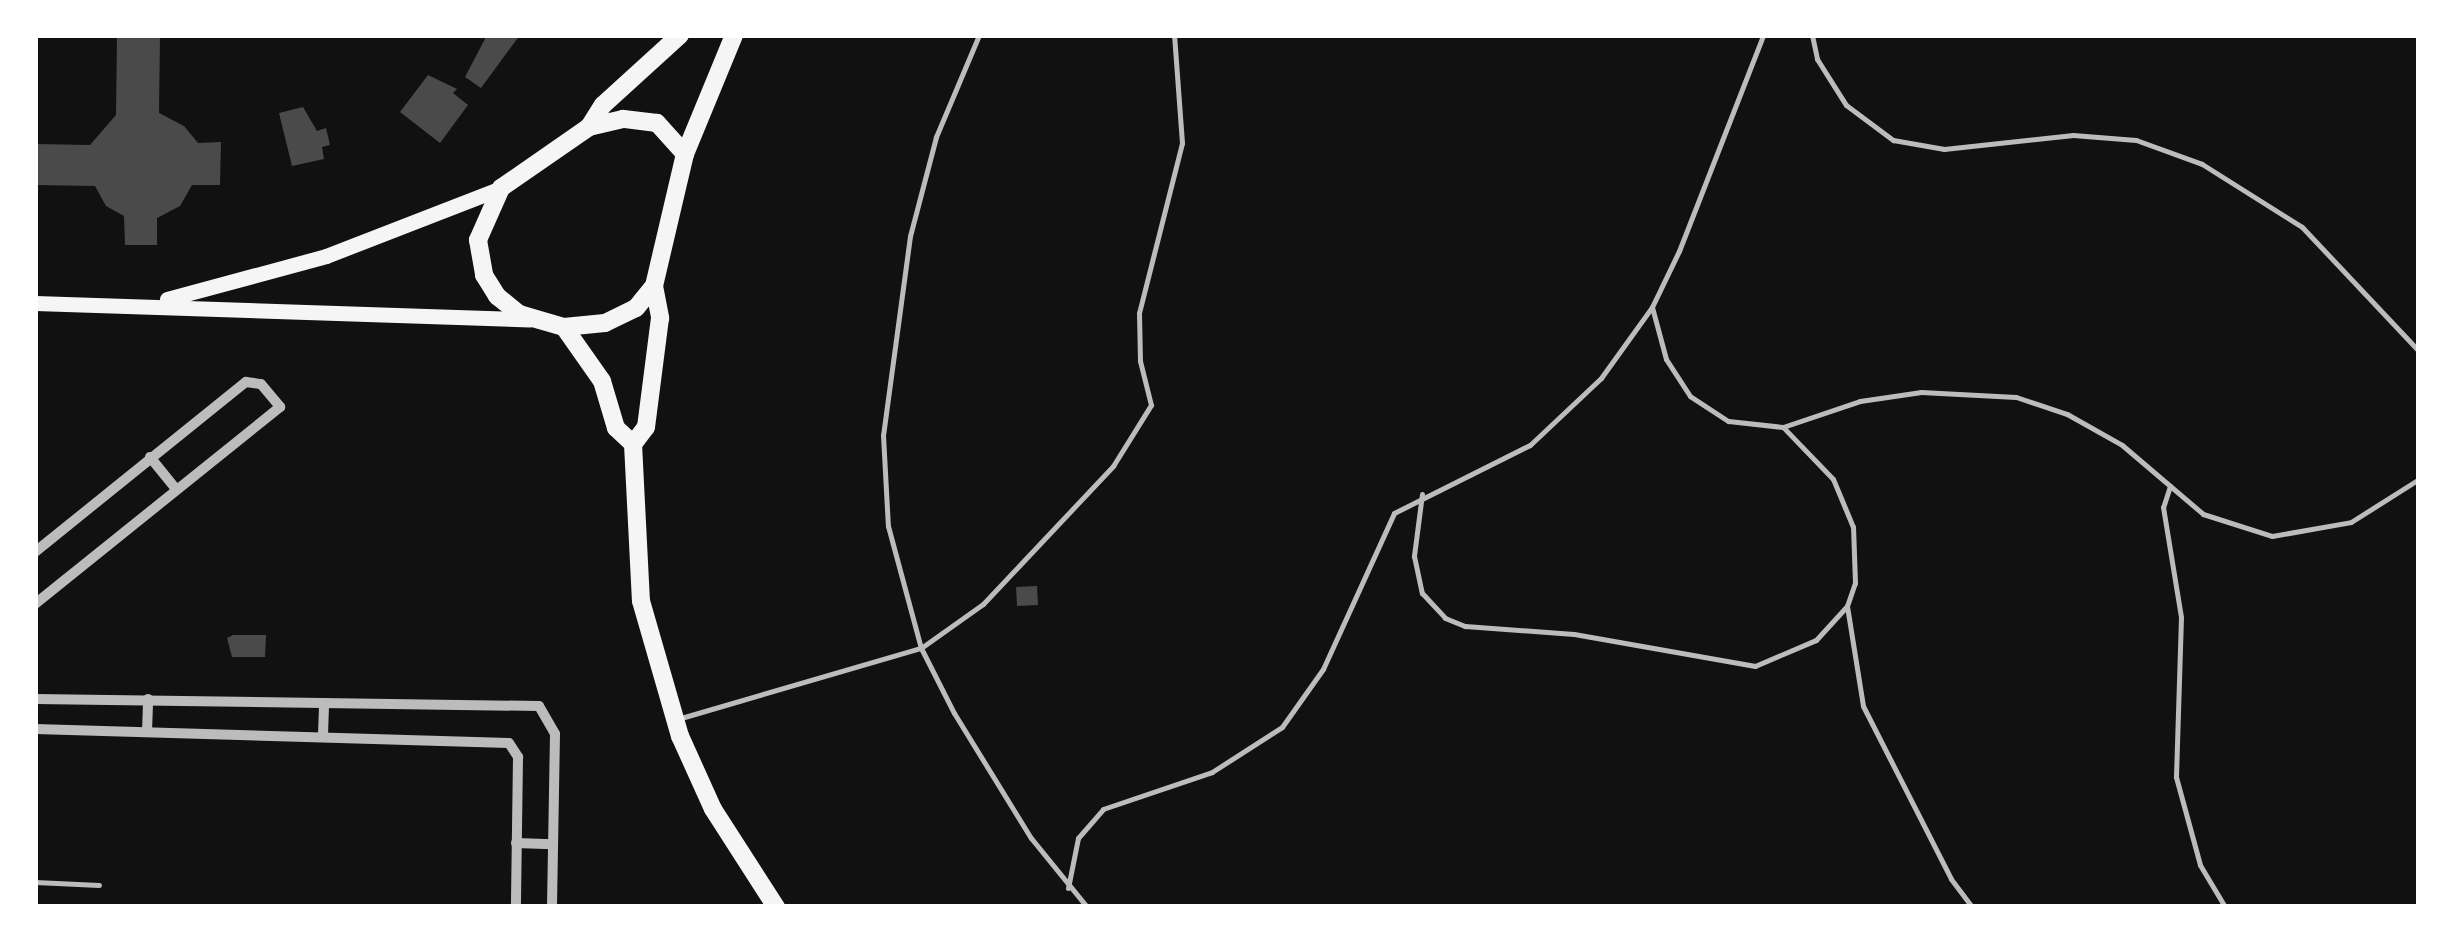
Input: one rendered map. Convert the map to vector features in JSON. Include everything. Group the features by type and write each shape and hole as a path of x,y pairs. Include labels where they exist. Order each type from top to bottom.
{"highway":[{"path":"654,286 627,314 564,327 530,320 497,296 480,265 482,224 502,188 589,127 603,105 680,35"},
{"path":"734,35 686,154 654,286 660,318 646,427 633,444 642,601 674,720 713,809 776,907"},
{"path":"589,127 650,119 686,154"},
{"path":"564,327 602,381 616,428 633,444"}],"main road":[{"path":"134,305 242,284 502,188"},
{"path":"35,303 530,320"}],"street":[{"path":"35,552 246,382 264,387 280,407 35,604"},
{"path":"150,457 176,489"},
{"path":"35,699 533,704 548,713 554,734 552,907"},
{"path":"147,732 148,699"},
{"path":"323,735 324,702"},
{"path":"35,730 323,735 511,744 518,757 516,907"},
{"path":"516,843 552,844"}],"lane":[{"path":"979,35 936,137 891,345 883,436 888,526 921,648 996,787 1068,888 1088,907"},
{"path":"674,720 921,648 983,604 1118,460 1148,417 1151,397 1140,361 1138,312 1182,144 1174,35"},
{"path":"1068,888 1078,838 1103,809 1212,772 1282,727 1323,669 1383,528 1422,494 1530,445 1587,394 1652,307 1763,35"},
{"path":"1812,35 1817,58 1846,105 1894,140 1944,150 2073,135 2136,140 2202,164 2302,227 2419,351"},
{"path":"1652,307 1666,359 1690,396 1728,421 1783,427 1860,400 1984,392 2066,414 2122,445 2222,524 2298,535 2361,518 2419,479"},
{"path":"1422,494 1414,556 1422,593 1445,618 1466,626 1574,634 1755,666 1795,653 1847,606 1856,584 1853,526 1833,479 1783,427"},
{"path":"2170,486 2163,507 2181,618 2176,777 2200,865 2225,907"},
{"path":"1847,606 1864,706 1950,879 1972,907"},
{"path":"35,882 99,885"}],"building":[{"path":"117,35 160,35 159,113 184,126 198,143 221,142 220,185 192,185 180,206 157,218 157,245 125,245 124,216 106,206 95,186 35,185 35,144 90,145 116,115"},
{"path":"487,35 520,35 481,88 465,77"},
{"path":"428,75 457,89 453,93 468,105 440,143 400,112"},
{"path":"303,107 317,131 326,128 330,145 322,147 324,159 292,166 279,113"},
{"path":"1037,586 1038,605 1017,606 1016,587"},
{"path":"266,635 265,657 232,657 227,638"}]}
